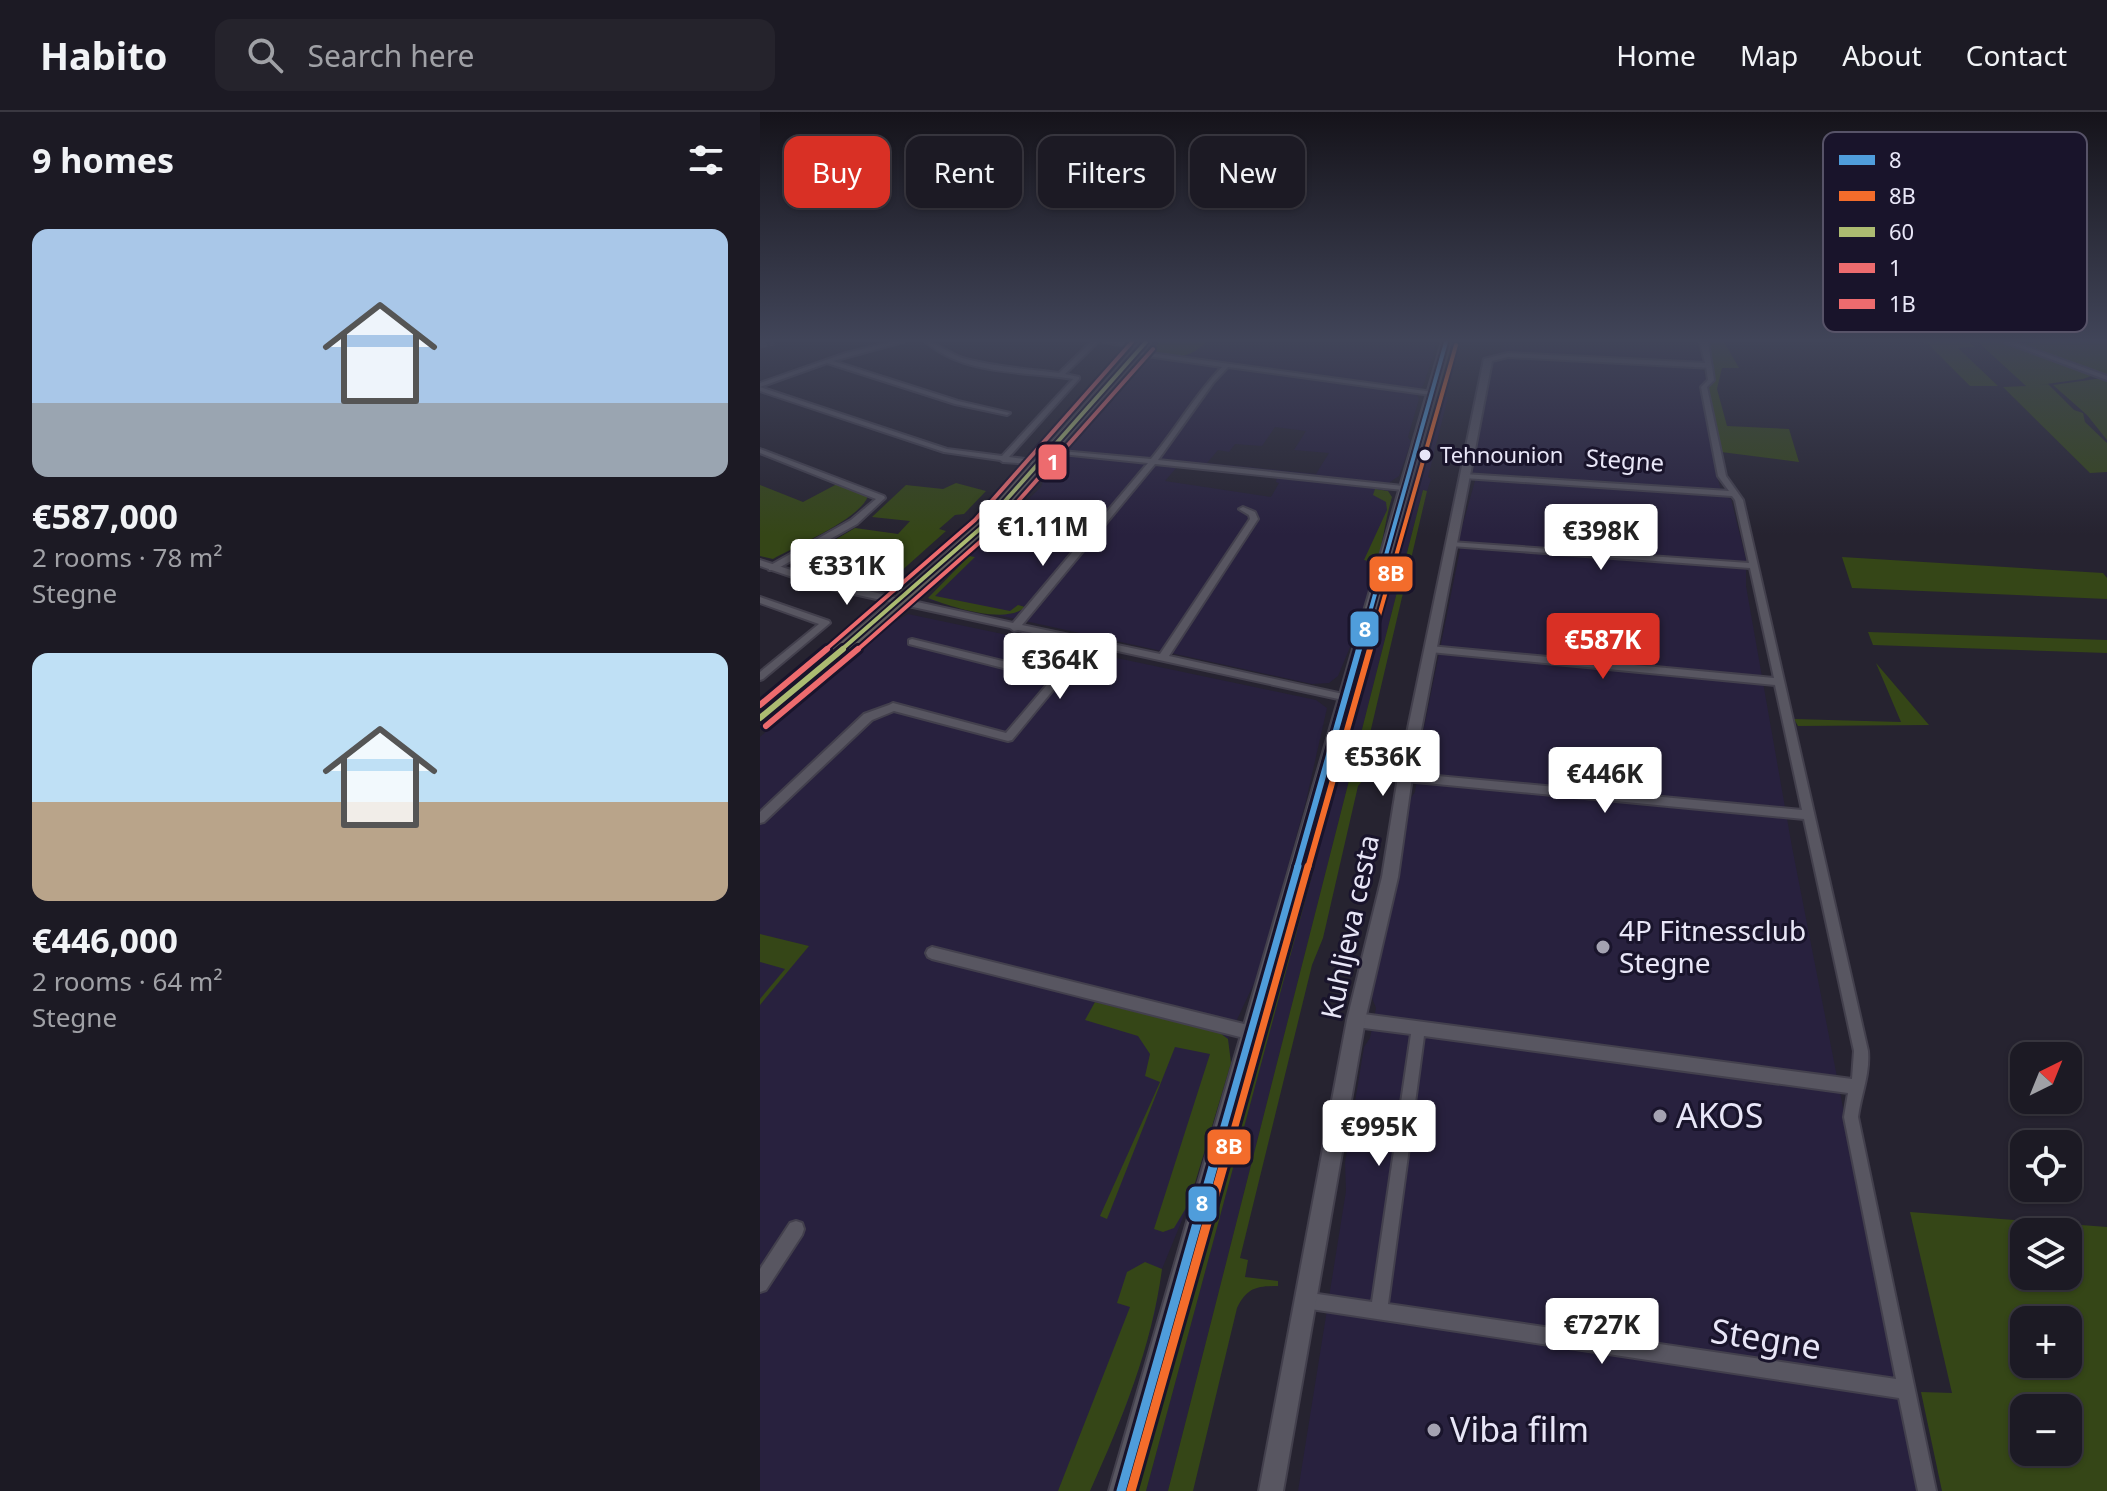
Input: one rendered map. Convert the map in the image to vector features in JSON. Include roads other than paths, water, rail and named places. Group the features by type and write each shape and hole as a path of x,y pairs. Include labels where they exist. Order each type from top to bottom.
{"main road":[{"path":"760,718 893,599 1030,462 1081,406"},
{"path":"760,703 982,527 1052,451 1088,406"}],"street":[{"path":"814,406 913,442 1003,460 1030,462"},
{"path":"974,406 1007,413"},
{"path":"1003,460 1053,406"},
{"path":"1014,628 1154,461 1193,406"},
{"path":"1121,1491 1427,406"},
{"name":"Kuhljeva cesta","path":"1271,1491 1356,1020 1390,877 1405,777 1479,406"},
{"path":"1708,406 1722,476 1734,494 1753,566 1861,1051 1863,1071 1851,1117 1927,1491"},
{"path":"760,451 881,498 854,522 766,566"},
{"path":"1052,451 1403,488"},
{"name":"Stegne","path":"1464,476 1734,494"},
{"path":"1162,659 1254,519 1243,509"},
{"path":"982,527 1010,516 1097,529"},
{"path":"1451,544 1753,566"},
{"path":"766,566 826,585 1014,628 1343,697"},
{"path":"760,600 826,623 760,677"},
{"path":"912,642 1058,678"},
{"path":"760,819 868,717 884,709 893,707 1008,737 1087,643"},
{"path":"1430,649 1779,682"},
{"path":"1405,777 1809,815"},
{"path":"932,953 1252,1033"},
{"path":"1356,1020 1859,1087"},
{"path":"1379,1312 1418,1029"},
{"path":"760,1284 796,1229"},
{"name":"Stegne","path":"1304,1300 1907,1390"}],"place":[{"name":"Tehnounion","path":"1425,455"},
{"name":"4P Fitnessclub Stegne","path":"1603,947"},
{"name":"AKOS","path":"1660,1116"},
{"name":"Viba film","path":"1434,1430"}]}
